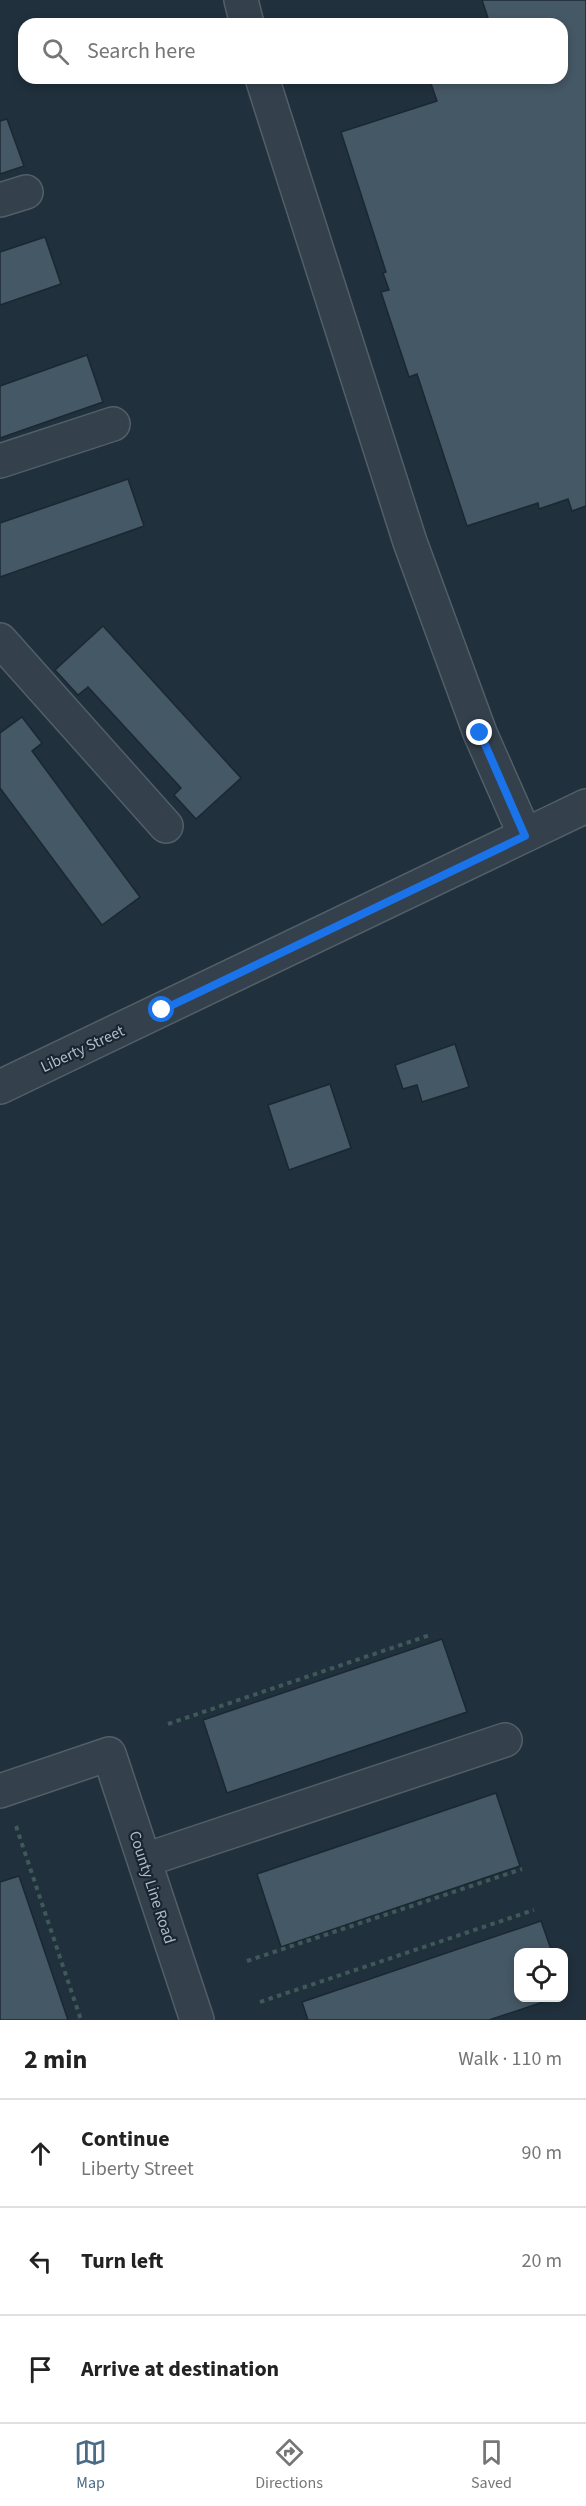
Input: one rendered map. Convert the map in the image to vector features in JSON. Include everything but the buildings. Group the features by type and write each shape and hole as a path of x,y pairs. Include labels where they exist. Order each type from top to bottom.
{"street":[{"path":"241,0 246,18"},
{"path":"264,84 410,542 480,733 525,836"},
{"path":"0,461 113,424"},
{"path":"0,640 166,826"},
{"name":"Liberty Street","path":"0,1087 586,806"},
{"path":"145,1860 505,1740"},
{"name":"County Line Road","path":"0,1791 109,1754 197,2020"}],"path":[{"path":"168,1724 430,1635"},
{"path":"16,1826 81,2020"},
{"path":"247,1961 522,1869"},
{"path":"260,2002 534,1910"}],"route":[{"path":"162,1010 525,836 480,733"}]}
